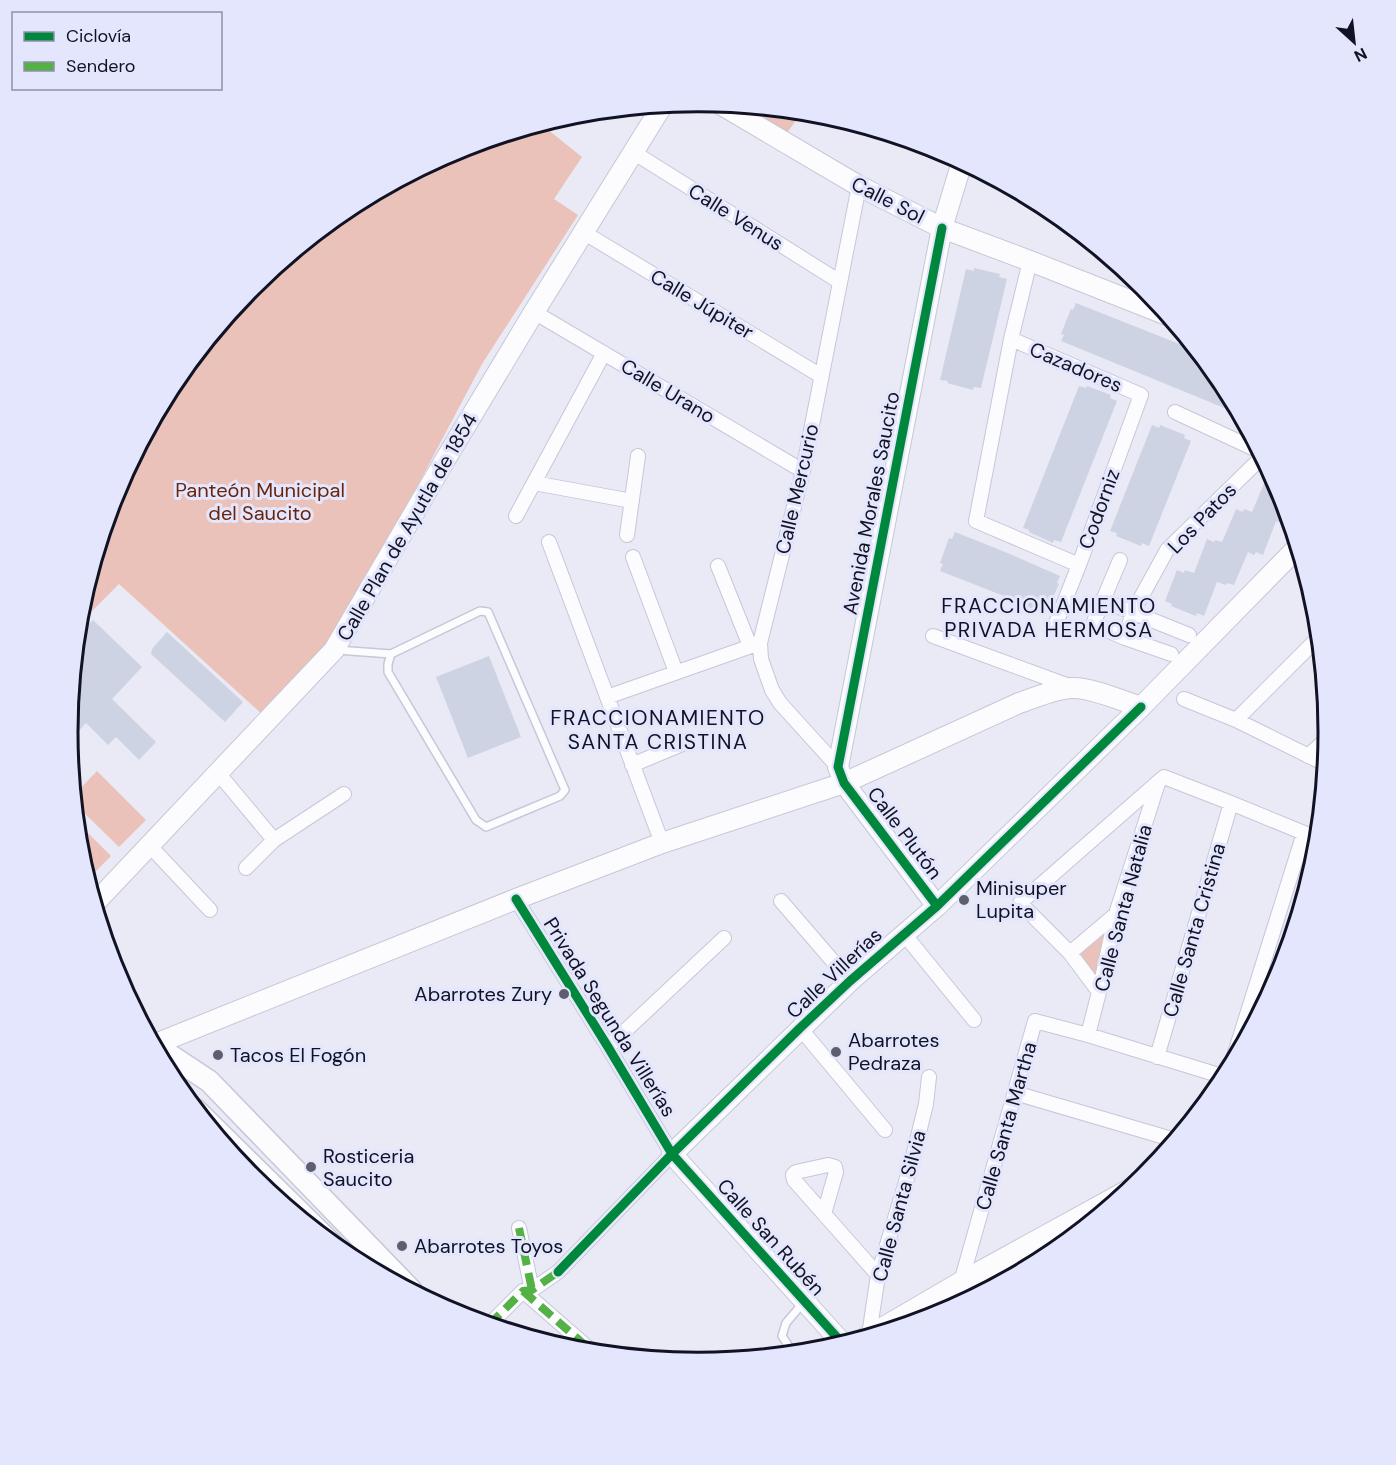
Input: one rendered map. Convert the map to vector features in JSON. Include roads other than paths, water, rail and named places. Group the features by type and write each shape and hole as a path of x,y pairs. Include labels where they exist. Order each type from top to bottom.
{"main road":[{"name":"Calle Plan de Ayutla de 1854","path":"100,897 334,650 534,312 657,114"},
{"name":"Calle Sol","path":"746,115 859,186 942,228 1149,308"},
{"name":"Avenida Morales Saucito","path":"841,775 942,228 959,171"},
{"name":"Calle Villerías","path":"672,1154 850,981 938,906 1141,707 1292,554"},
{"path":"161,1041 516,899 841,775 1043,694 1072,687 1087,689 1141,707"},
{"name":"Calle Plutón","path":"841,775 938,906"},
{"path":"168,1053 209,1081 394,1272"},
{"name":"Calle San Rubén","path":"672,1154 836,1337"},
{"path":"900,1319 961,1282 1095,1208"}],"street":[{"name":"Calle Venus","path":"633,152 840,282"},
{"name":"Calle Mercurio","path":"841,775 780,703 772,690 755,644 803,471 859,186"},
{"name":"Calle Júpiter","path":"584,232 821,376"},
{"path":"1030,261 1011,339 976,521 1079,565"},
{"name":"Calle Urano","path":"534,312 803,471"},
{"name":"Cazadores","path":"1011,339 1141,395"},
{"path":"516,516 604,353"},
{"name":"Codorniz","path":"1056,623 1141,395"},
{"path":"1175,412 1247,446"},
{"path":"627,535 638,456"},
{"name":"Los Patos","path":"1125,638 1133,612 1167,550 1256,463"},
{"path":"534,483 632,501"},
{"path":"549,542 663,843"},
{"path":"633,557 676,672"},
{"path":"1120,560 1093,624 1171,654"},
{"path":"607,698 755,644 718,567"},
{"path":"1102,600 1189,635"},
{"path":"933,636 1072,687"},
{"path":"1236,720 1312,644"},
{"path":"1184,699 1236,720 1317,760"},
{"path":"632,765 682,744"},
{"path":"1308,756 1318,747"},
{"path":"219,774 274,840"},
{"path":"1099,992 1070,953 1020,903 1164,777 1309,836"},
{"name":"Calle Santa Natalia","path":"1088,1035 1116,914 1159,781"},
{"path":"246,868 274,840 344,794"},
{"name":"Calle Santa Cristina","path":"1157,1057 1231,803"},
{"path":"1243,1028 1304,833"},
{"path":"150,846 210,910"},
{"name":"Privada Segunda Villerías","path":"516,899 672,1154"},
{"path":"781,901 850,981"},
{"path":"1070,953 1116,914"},
{"path":"904,934 974,1020"},
{"path":"608,1047 724,938"},
{"name":"Calle Santa Martha","path":"961,1282 1035,1022 1088,1035 1216,1074"},
{"path":"800,1028 885,1130"},
{"name":"Calle Santa Silvia","path":"878,1325 878,1275 911,1165 926,1104 929,1077"},
{"path":"1015,1093 1167,1138"},
{"name":"Calle Villerías","path":"496,1319 527,1290 558,1272 672,1154"},
{"path":"824,1214 878,1275"},
{"path":"519,1228 527,1290 582,1342"}],"lane":[{"path":"334,650 391,654 480,611 488,612 565,790 560,796 486,827 476,820 388,672 391,654"},
{"path":"788,1346 782,1336 786,1323 805,1301"}],"place":[{"name":"Minisuper Lupita","path":"964,900"},
{"name":"Abarrotes Zury","path":"564,994"},
{"name":"Abarrotes Pedraza","path":"836,1052"},
{"name":"Tacos El Fogón","path":"218,1055"},
{"name":"Rosticeria Saucito","path":"311,1167"},
{"name":"Abarrotes Toyos","path":"402,1246"}],"district":[{"name":"FRACCIONAMIENTO PRIVADA HERMOSA","path":"1049,618"},
{"name":"FRACCIONAMIENTO SANTA CRISTINA","path":"658,730"}],"park label":[{"name":"Panteón Municipal del Saucito","path":"260,502"}]}
